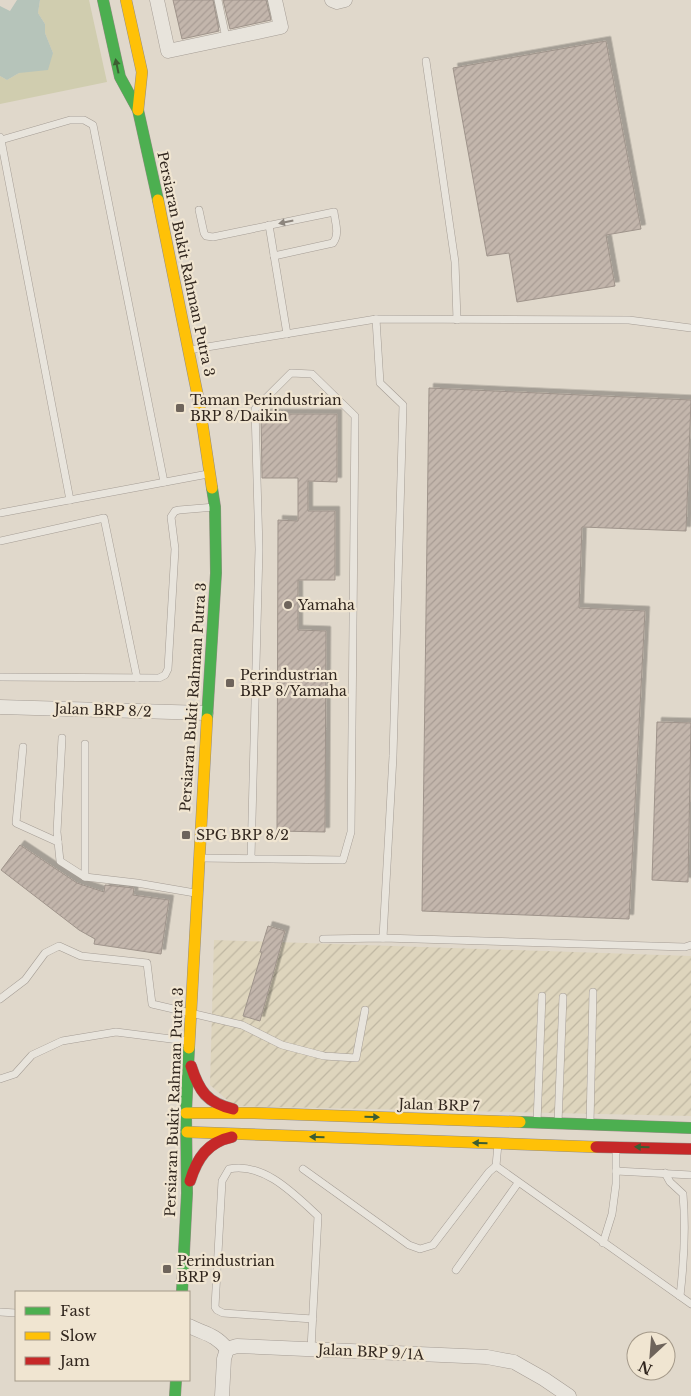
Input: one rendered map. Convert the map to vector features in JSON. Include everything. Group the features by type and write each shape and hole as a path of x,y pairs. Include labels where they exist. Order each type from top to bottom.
{"main road":[{"name":"Persiaran Bukit Rahman Putra 3","path":"103,0 120,77 138,110 188,350 211,473 215,507 216,573 198,858 198,893 186,1113 187,1193 182,1291"},
{"name":"Persiaran Bukit Rahman Putra 3","path":"126,0 142,72 138,110"},
{"path":"189,1060 197,1084 207,1098 219,1106 254,1113"},
{"name":"Jalan BRP 7","path":"186,1113 254,1113 691,1128"},
{"path":"187,1132 498,1144 691,1149"},
{"path":"187,1193 193,1168 203,1151 214,1142 225,1138 260,1134"},
{"path":"175,1396 176,1381"}],"street":[{"path":"157,0 168,51 281,27 275,0"},
{"path":"332,0 337,2 345,0"},
{"name":"Jalan BRP 8/2","path":"0,707 206,712"},
{"path":"190,1326 212,1334 227,1349 224,1359 222,1396"},
{"name":"Jalan BRP 9/1A","path":"227,1349 238,1346 487,1357 514,1362 569,1396"}],"lane":[{"path":"218,0 226,38"},
{"path":"426,61 455,262 457,320"},
{"path":"70,500 1,138 70,120 84,120 93,125 164,482"},
{"path":"199,210 203,230 206,236 210,237 334,212 337,234 334,242 274,256"},
{"path":"269,226 287,334"},
{"path":"376,319 380,383 403,405 393,756 383,938"},
{"path":"188,350 376,319 629,320 691,328"},
{"path":"198,858 342,860 351,832 355,416 312,374 291,373 255,409 259,549 251,858"},
{"path":"0,513 211,473"},
{"path":"0,677 163,677 168,670 175,549 170,517 175,511 179,510 215,507"},
{"path":"0,541 104,518 137,678"},
{"path":"62,738 57,832 60,861 84,877 198,893"},
{"path":"84,877 85,744"},
{"path":"23,747 16,823 58,842"},
{"path":"323,938 684,947 691,945"},
{"path":"0,999 25,980 45,953 59,946 81,956 146,963 152,1004 242,1025 282,1045 324,1056 356,1058 365,1010"},
{"path":"590,1125 593,992"},
{"path":"537,1123 542,996"},
{"path":"558,1124 563,997"},
{"path":"0,1079 15,1074 32,1054 62,1040 116,1032 190,1042"},
{"path":"304,1169 409,1245 420,1249 433,1245 489,1172 496,1166 498,1144"},
{"path":"603,1243 612,1214 616,1146"},
{"path":"496,1166 691,1304"},
{"path":"312,1349 318,1216 274,1179 261,1173 238,1168 229,1169 222,1181 215,1307 223,1313 313,1319"},
{"path":"616,1171 691,1175"},
{"path":"665,1173 670,1182 683,1194 686,1223 685,1256 680,1296"},
{"path":"456,1270 518,1183"},
{"path":"0,1312 15,1312"}],"shaded area":[{"path":"17,0 40,0 38,13 45,24 45,33 53,53 48,70 19,73 7,80 0,76 0,6 10,11"},
{"path":"40,0 89,0 107,82 0,104 0,76 7,80 53,53 45,33 45,24 38,13"},
{"path":"214,940 691,956 691,1116 234,1106 210,1085"}],"building":[{"path":"173,0 213,0 219,31 182,39"},
{"path":"223,0 266,0 271,20 230,29"},
{"path":"606,41 641,229 606,235 615,286 517,302 509,253 487,256 453,68"},
{"path":"429,388 691,400 686,531 582,527 579,608 645,611 629,919 422,911"},
{"name":"Yamaha","path":"261,414 337,414 337,482 308,481 308,511 335,511 335,580 298,580 298,630 326,631 325,832 277,831 278,520 298,521 298,478 262,478"},
{"path":"657,722 691,723 688,882 652,880"},
{"path":"20,845 77,883 104,892 105,885 134,888 133,895 169,900 161,954 94,944 95,939 79,930 1,870"},
{"path":"268,926 285,931 260,1021 243,1016"}],"traffic: fast":[{"path":"103,0 120,77 138,110 158,200"},
{"path":"207,719 216,573 215,507 212,488"},
{"path":"182,1291 187,1193 186,1113 189,1048"},
{"path":"520,1122 691,1128"},
{"path":"175,1396 176,1381"}],"traffic: slow":[{"path":"126,0 142,72 138,110"},
{"path":"158,200 199,402 212,488"},
{"path":"189,1048 207,719"},
{"path":"186,1113 254,1113 520,1122"},
{"path":"187,1132 596,1147"}],"traffic: jam":[{"path":"191,1066 197,1082 205,1095 217,1103 233,1109"},
{"path":"190,1181 196,1165 205,1152 216,1143 232,1137"},
{"path":"596,1147 691,1149"}],"place":[{"name":"Taman Perindustrian BRP 8/Daikin","path":"180,408"},
{"name":"Yamaha","path":"288,605"},
{"name":"Perindustrian BRP 8/Yamaha","path":"230,683"},
{"name":"SPG BRP 8/2","path":"186,835"},
{"name":"Perindustrian BRP 9","path":"167,1269"}]}
